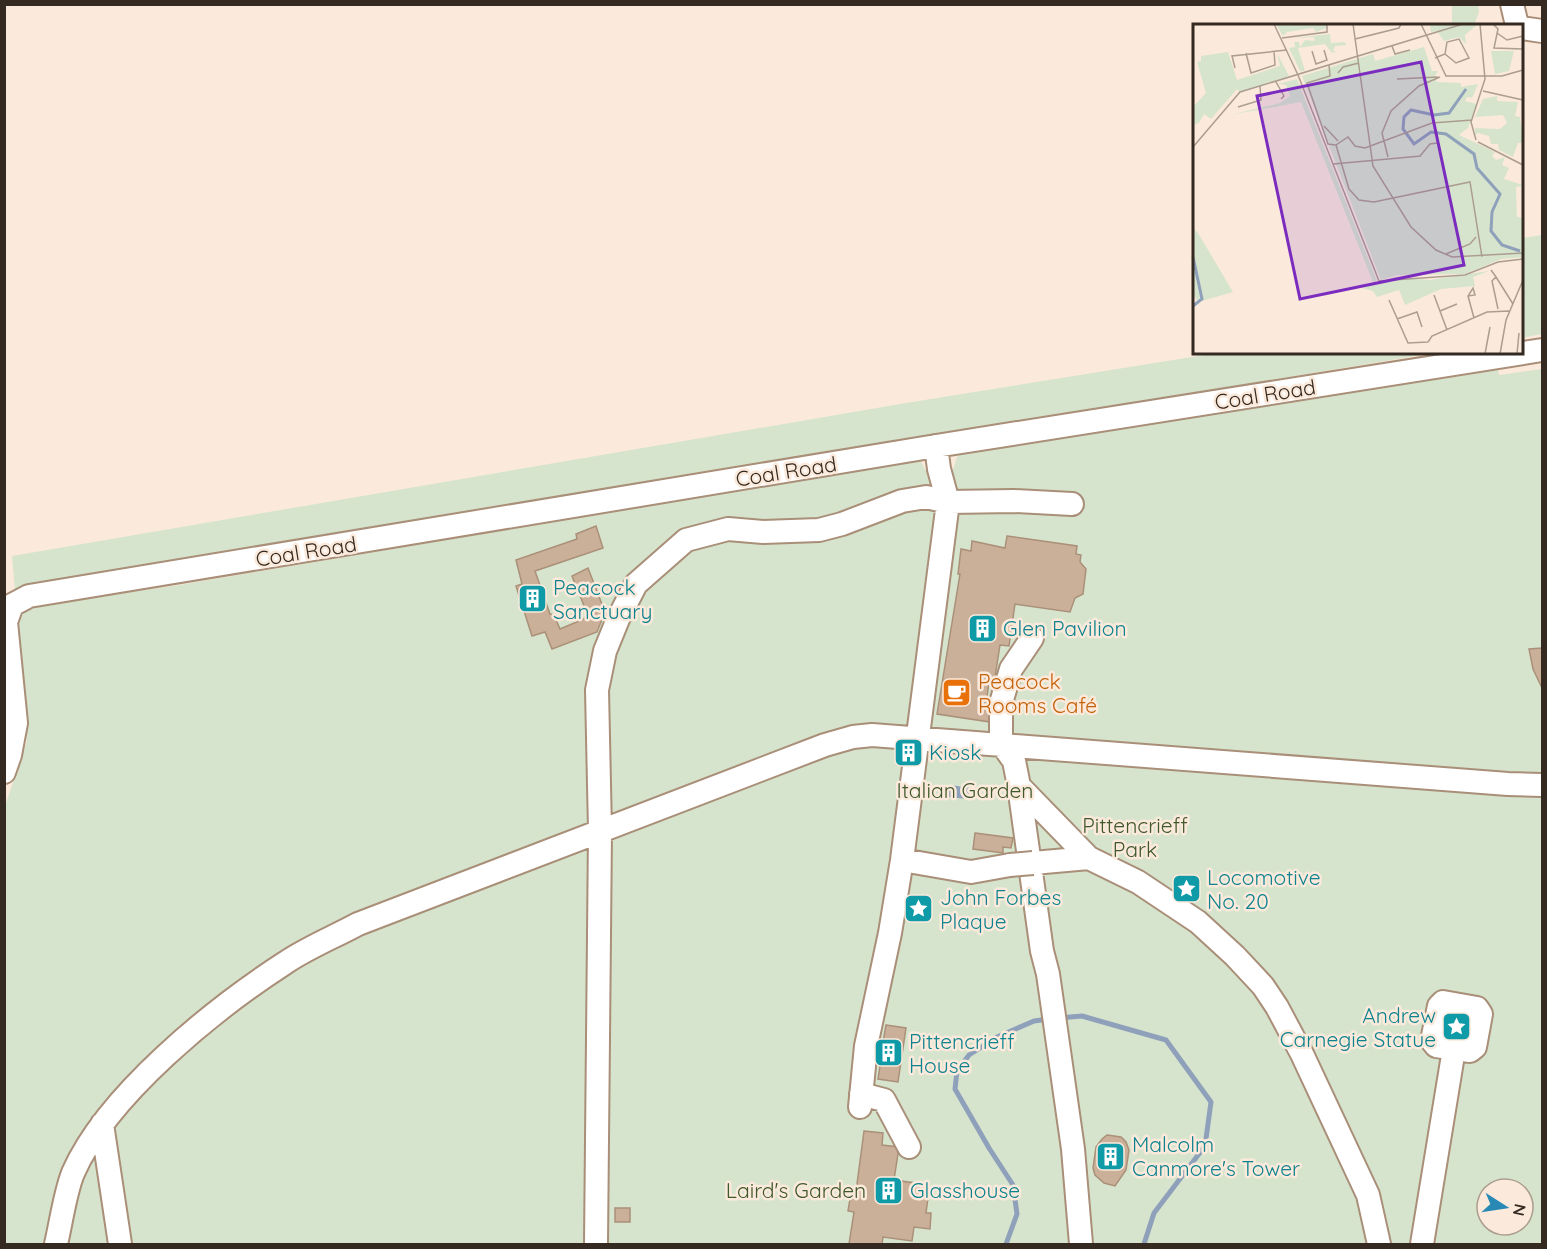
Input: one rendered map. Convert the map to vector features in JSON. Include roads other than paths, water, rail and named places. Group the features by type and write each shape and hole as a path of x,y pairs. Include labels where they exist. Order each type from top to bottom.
{"street":[{"path":"1512,4 1518,24"},
{"path":"1523,28 1542,31"},
{"name":"Coal Road","path":"1523,353 1542,350"},
{"name":"Coal Road","path":"4,772 16,723 6,622 12,605 29,596 936,446 1517,354"},
{"path":"909,1147 884,1100 860,1101 869,1026 890,933 902,860 948,502 939,470 936,446"},
{"path":"596,1245 600,831 597,690 605,651 636,584 686,540 728,529 763,532 819,530 842,524 902,501 926,497 948,502 1014,501 1072,504"},
{"path":"1032,638 1011,669 1001,704 1001,735 1004,747 1014,760 1019,786 1073,1149 1081,1245"},
{"path":"56,1245 73,1174 102,1124 152,1068 213,1014 286,962 358,924 825,745 853,737 872,735 1004,747 1542,785"},
{"path":"1019,786 1089,858 1137,882 1198,922 1263,986 1302,1054 1368,1195 1379,1245"},
{"path":"902,860 971,872 1010,865 1089,858"},
{"path":"1422,1245 1454,1048"},
{"path":"102,1124 120,1245"}],"water":[{"path":"948,786 970,788 968,799 947,797"}],"waterway":[{"path":"1059,1018 1082,1016 1166,1040 1211,1102 1205,1146 1154,1213 1144,1244"},
{"path":"1006,1244 1017,1214 1013,1185 955,1089 957,1071 969,1055 997,1037 1034,1021 1049,1019"}],"place":[{"name":"Peacock Sanctuary","path":"532,599"},
{"name":"Glen Pavilion","path":"982,628"},
{"name":"Peacock Rooms Café","path":"957,693"},
{"name":"Kiosk","path":"908,752"},
{"name":"Locomotive No. 20","path":"1186,889"},
{"name":"John Forbes Plaque","path":"919,909"},
{"name":"Andrew Carnegie Statue","path":"1457,1027"},
{"name":"Pittencrieff House","path":"888,1053"},
{"name":"Malcolm Canmore's Tower","path":"1111,1156"},
{"name":"Glasshouse","path":"889,1190"}],"park label":[{"name":"Italian Garden","path":"965,790"},
{"name":"Pittencrieff Park","path":"1135,837"},
{"name":"Laird's Garden","path":"796,1190"}]}
